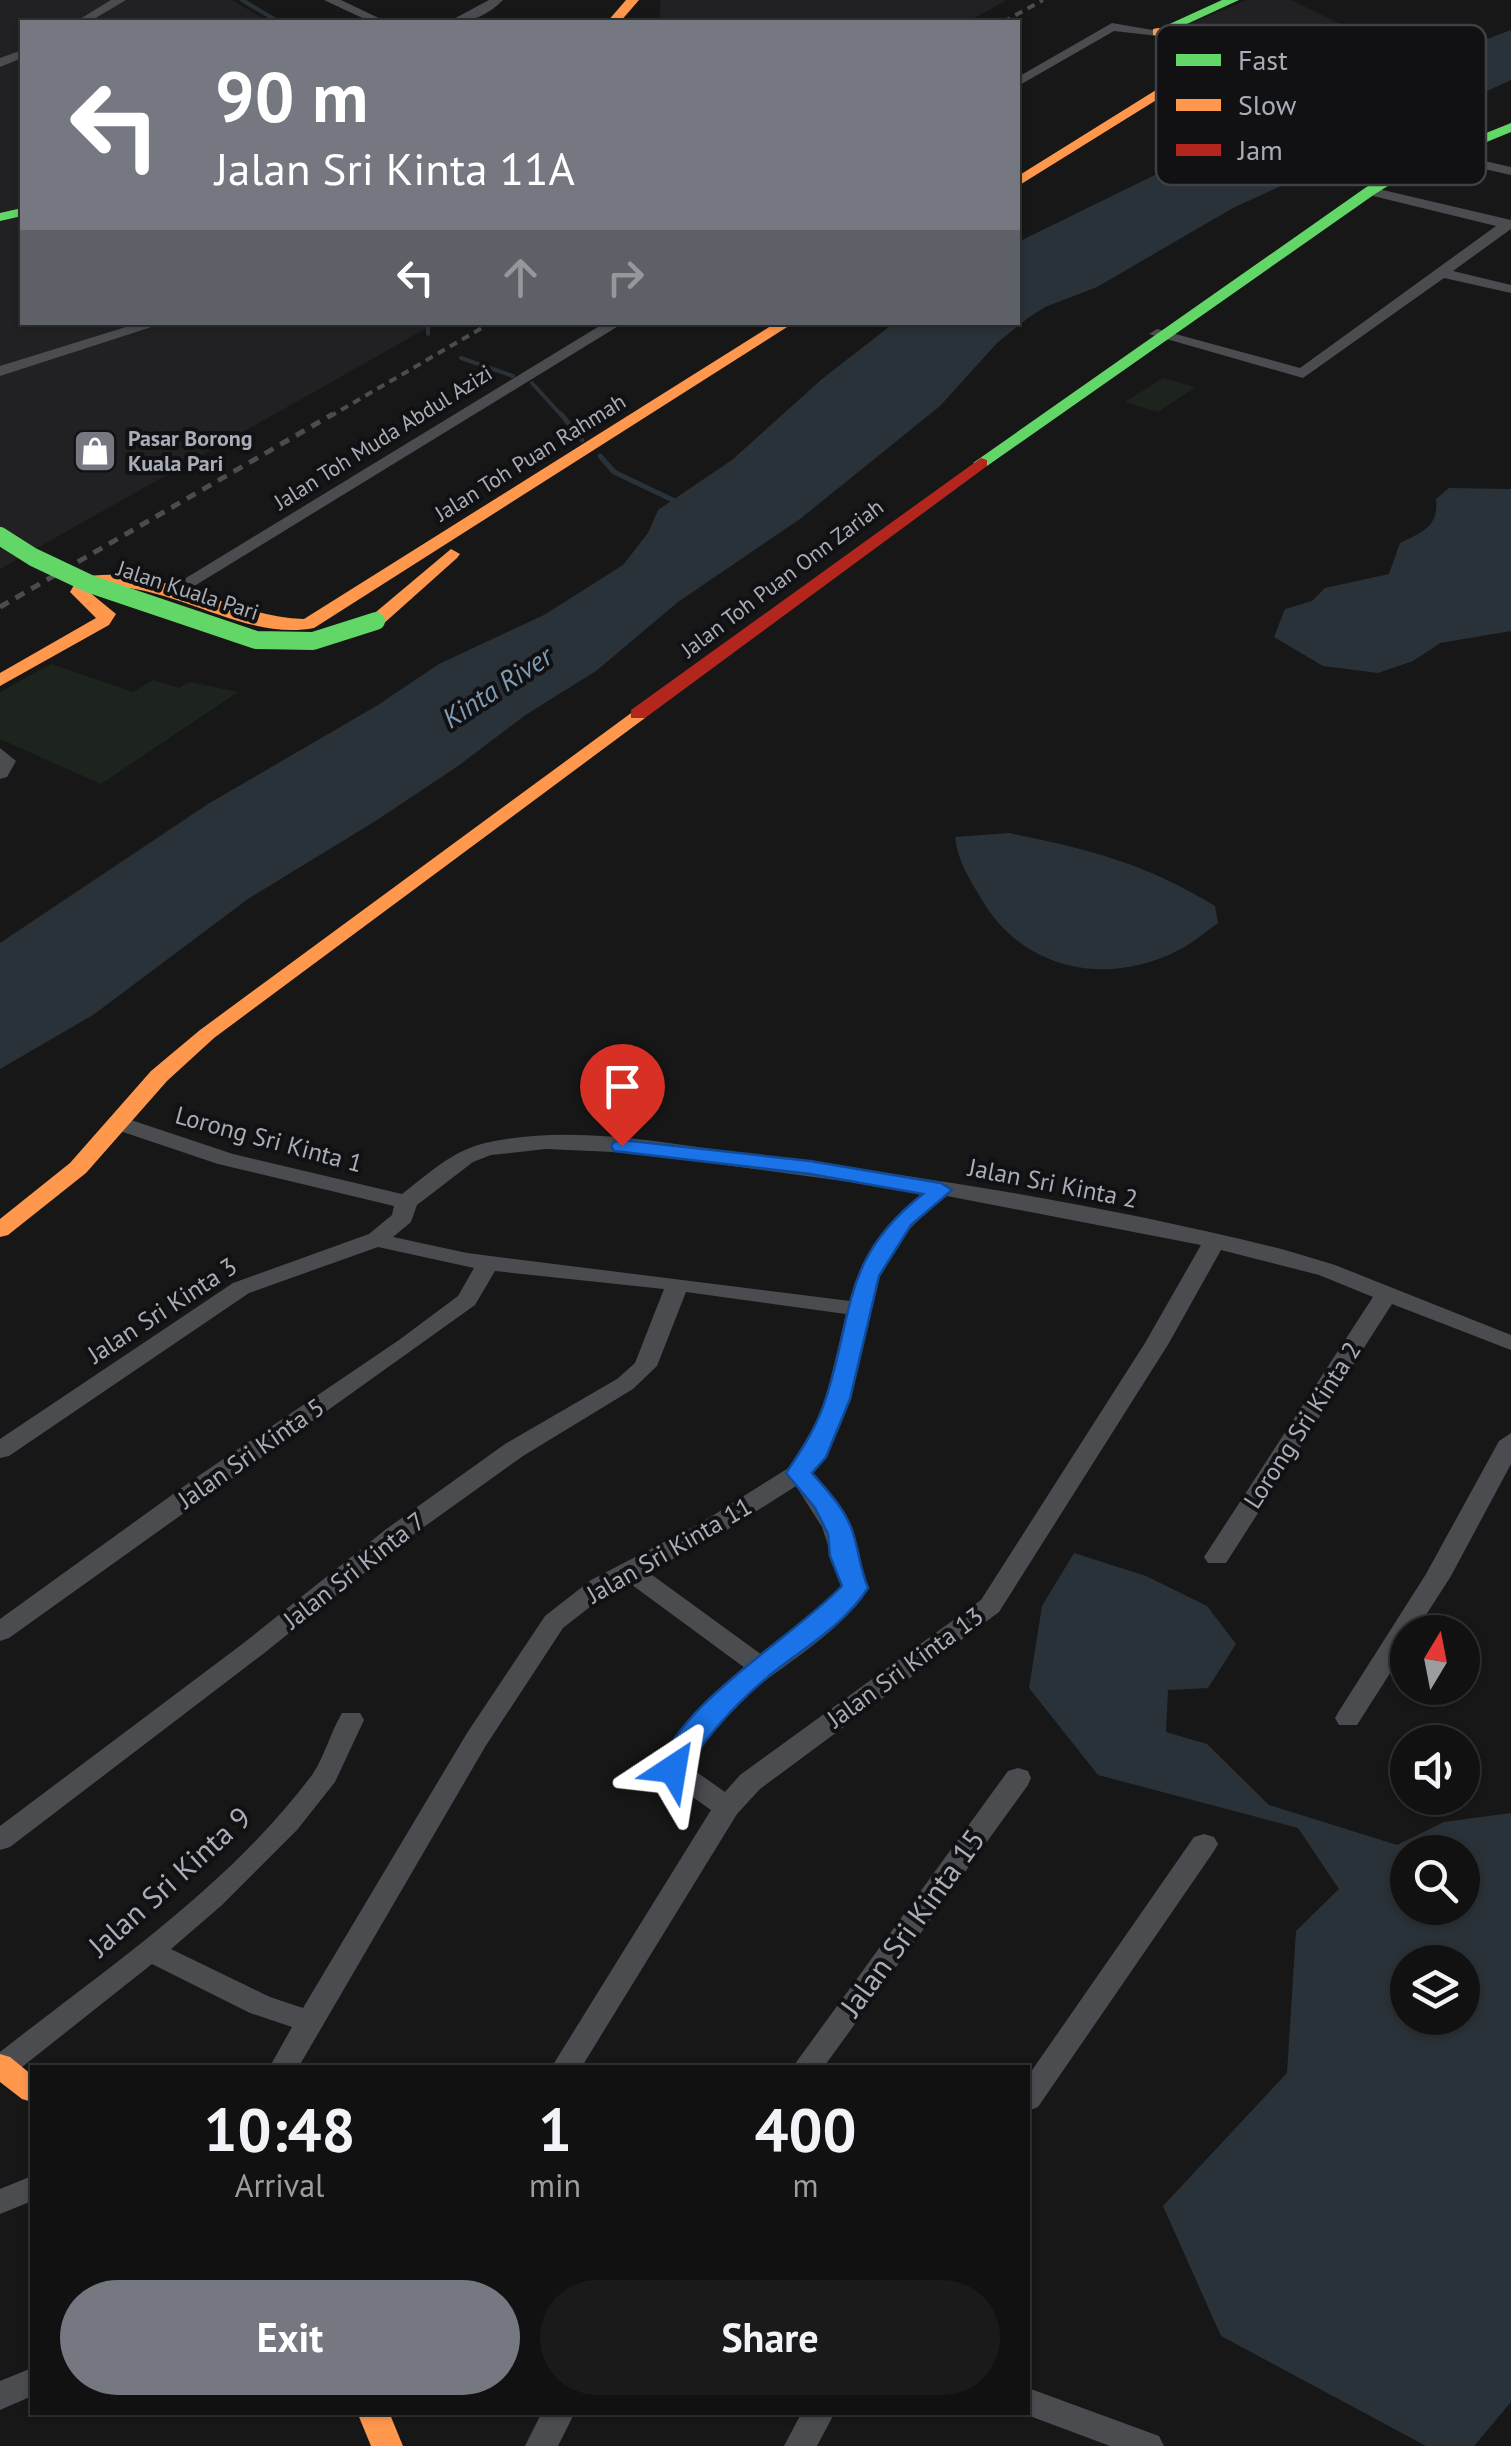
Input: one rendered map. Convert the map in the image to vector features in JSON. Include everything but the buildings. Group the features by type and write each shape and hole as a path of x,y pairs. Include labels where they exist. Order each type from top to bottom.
{"street":[{"path":"85,20 120,0"},
{"path":"330,0 376,20"},
{"path":"476,0 495,1"},
{"path":"615,20 633,0"},
{"path":"1174,25 1233,0"},
{"path":"459,20 484,11 495,1"},
{"path":"1020,81 1112,26 1156,32"},
{"path":"1020,181 1156,96"},
{"name":"Jalan Toh Puan Onn Zariah","path":"1486,137 1511,127"},
{"path":"1486,165 1511,171"},
{"name":"Jalan Toh Puan Onn Zariah","path":"0,1230 78,1168 159,1076 208,1034 1157,334 1382,185"},
{"path":"1370,191 1510,225"},
{"path":"1157,334 1303,373 1510,225"},
{"path":"1477,247 1480,270 1504,287"},
{"path":"1442,272 1504,287"},
{"path":"0,371 150,325"},
{"name":"Jalan Toh Muda Abdul Azizi","path":"172,592 613,325"},
{"name":"Jalan Toh Puan Rahmah","path":"172,592 266,624 296,627 356,597 783,325"},
{"name":"Jalan Kuala Pari","path":"0,536 90,584 256,640 313,641 383,617 503,504"},
{"path":"0,681 103,622 107,614 104,608 79,592 84,582 119,576 172,592"},
{"path":"356,597 383,617"},
{"path":"0,754 7,761 0,773"},
{"name":"Lorong Sri Kinta 1","path":"119,1124 226,1159 406,1202"},
{"name":"Jalan Sri Kinta 2","path":"406,1202 458,1162 486,1150 526,1145 657,1149 810,1167 1215,1241 1327,1270 1511,1343"},
{"name":"Jalan Sri Kinta 11","path":"285,2065 524,1662 554,1622 600,1586 710,1529 798,1473 813,1457 838,1399 867,1276 902,1221 941,1190"},
{"path":"378,1238 403,1218 406,1202"},
{"path":"378,1238 413,1251 857,1309"},
{"name":"Jalan Sri Kinta 3","path":"0,1450 241,1288 378,1238"},
{"name":"Jalan Sri Kinta 13","path":"567,2065 726,1807 750,1782 990,1606 1157,1343 1215,1241"},
{"name":"Jalan Sri Kinta 5","path":"0,1632 467,1300 488,1262"},
{"name":"Jalan Sri Kinta 7","path":"0,1840 409,1526 514,1450 625,1384 646,1366 678,1284"},
{"name":"Lorong Sri Kinta 2","path":"1218,1558 1387,1293"},
{"path":"1348,1718 1438,1576 1511,1440"},
{"path":"726,1807 673,1769 676,1757 704,1722 762,1668 826,1618 855,1588 843,1556 841,1534 825,1504 798,1473"},
{"path":"630,1571 762,1668"},
{"name":"Jalan Sri Kinta 9","path":"1,2066 148,1950 251,1858 324,1778 351,1720"},
{"name":"Jalan Sri Kinta 15","path":"808,2065 1018,1778"},
{"path":"1030,2096 1204,1844"},
{"path":"148,1950 260,2005 310,2022"},
{"path":"1,2066 30,2089"},
{"path":"0,2202 30,2189"},
{"path":"0,2396 30,2383"},
{"path":"1030,2403 1092,2436 1148,2446"},
{"path":"374,2415 387,2446"},
{"path":"541,2446 557,2415"},
{"path":"800,2446 816,2415"}],"shaded area":[{"path":"0,0 232,0 267,20 20,20 20,325 432,325 0,569"},
{"path":"661,0 1007,0 971,20 659,20"},
{"path":"1247,0 1291,0 1342,25 1187,25"},
{"path":"1163,378 1195,387 1158,412 1125,402"},
{"path":"51,664 133,692 153,680 179,688 190,682 238,692 101,784 0,739 0,692"}],"water":[{"name":"Kinta River","path":"1511,30 1511,80 1486,92 1486,39"},
{"name":"Kinta River","path":"1156,174 1156,185 1283,185 1233,208 1097,287 1045,307 1020,324 1020,241"},
{"name":"Kinta River","path":"891,325 1019,325 997,343 940,406 800,519 678,602 596,671 527,714 377,820 248,899 93,1015 0,1069 0,943 208,804 378,705 439,664 544,615 623,565 648,533 658,510 732,460 822,379"},
{"path":"1449,488 1511,489 1511,631 1440,643 1413,661 1378,673 1323,666 1274,637 1285,609 1312,601 1325,588 1389,574 1400,543 1432,522 1436,499"},
{"path":"1009,833 1140,868 1215,906 1218,923 1179,950 1124,968 1069,966 1044,957 1020,943 982,900 965,870 955,837"},
{"path":"1074,1553 1146,1576 1207,1606 1236,1644 1208,1688 1168,1690 1166,1732 1207,1744 1269,1805 1390,1843 1390,1925 1480,1925 1480,1835 1417,1835 1444,1822 1511,1813 1511,2402 1474,2446 1426,2446 1221,2336 1163,2206 1287,2073 1296,1931 1339,1889 1298,1828 1098,1775 1029,1688 1042,1606"}],"waterway":[{"path":"242,0 276,20"},
{"path":"428,325 428,334"},
{"path":"461,358 513,376"},
{"path":"532,383 563,417"},
{"path":"561,414 582,440"},
{"path":"600,456 614,472 679,503"}],"railway":[{"path":"1007,20 1043,0"},
{"path":"329,417 487,325"},
{"path":"0,607 333,414"}],"traffic: fast":[{"path":"1174,25 1233,0"},
{"path":"1486,137 1511,127"},
{"path":"981,463 1380,185"},
{"path":"0,217 20,212"},
{"path":"0,536 90,584 256,640 313,641 376,621"}],"traffic: slow":[{"path":"615,20 633,0"},
{"path":"1020,181 1156,96"},
{"path":"0,681 103,621 107,614 79,592 84,582 141,582 251,617 308,624 783,325"},
{"path":"376,621 451,554"},
{"path":"0,1230 78,1168 159,1076 207,1034 638,714"},
{"path":"0,2065 30,2089"},
{"path":"374,2415 387,2446"}],"traffic: jam":[{"path":"638,714 981,463"}],"place":[{"name":"Pasar Borong Kuala Pari","path":"95,451"}],"route":[{"path":"622,1146 810,1167 941,1190 902,1221 867,1276 838,1399 813,1457 798,1473 825,1504 841,1534 843,1556 855,1588 850,1597 762,1668 704,1722 676,1757 673,1769"}]}
